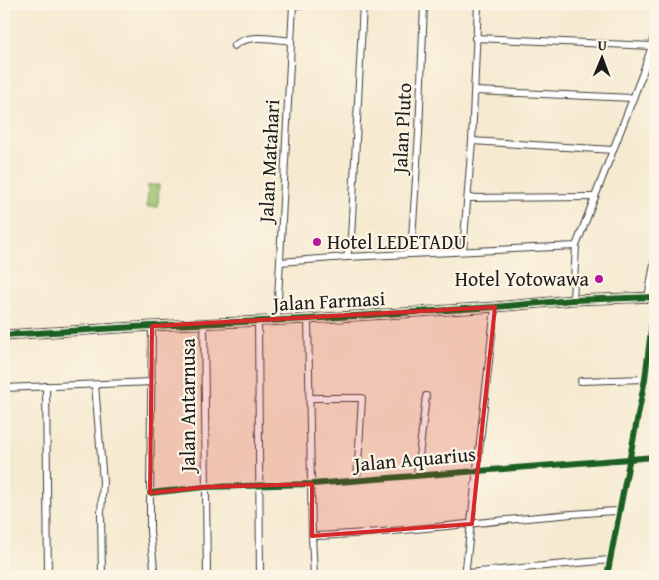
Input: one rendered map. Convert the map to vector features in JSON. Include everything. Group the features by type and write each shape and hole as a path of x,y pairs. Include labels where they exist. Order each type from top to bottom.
{"street":[{"path":"293,4 387,4"},
{"name":"Jalan Matahari","path":"277,319 293,4"},
{"path":"348,257 351,238 363,4"},
{"name":"Jalan Pluto","path":"411,254 419,133 424,4"},
{"path":"463,251 472,141 475,91 475,38 478,4"},
{"path":"573,300 576,246 652,46 655,27"},
{"path":"475,38 652,46"},
{"path":"234,46 241,41 253,39 291,41"},
{"path":"475,91 633,98"},
{"path":"472,141 613,150"},
{"path":"468,198 595,197"},
{"path":"280,262 576,246"},
{"path":"607,576 628,458 645,379 655,258"},
{"name":"Jalan Farmasi","path":"4,335 277,319 308,319 573,300 652,297"},
{"path":"466,574 479,469 495,307"},
{"path":"308,319 314,576"},
{"path":"258,321 260,576"},
{"name":"Jalan Antarnusa","path":"204,324 207,576"},
{"path":"152,326 150,532 155,576"},
{"path":"581,381 645,379"},
{"path":"4,388 152,382"},
{"path":"95,385 103,482 101,514 102,576"},
{"path":"46,386 48,576"},
{"path":"418,474 426,396"},
{"path":"311,398 362,398 357,480"},
{"name":"Jalan Aquarius","path":"150,494 205,487 312,484 655,456"},
{"path":"312,536 472,524 566,514 618,512"},
{"path":"435,576 610,560"}],"highlighted area":[{"path":"495,307 472,524 312,536 312,484 205,487 150,493 152,326"}],"green space":[{"path":"148,185 159,185 158,207 147,207"}],"cycle path":[{"path":"4,335 308,319 573,300 655,297 645,379 607,576"},
{"path":"150,493 205,487 312,484 655,457"}],"place":[{"name":"Hotel LEDETADU","path":"317,242"},
{"name":"Hotel Yotowawa","path":"599,279"}]}
